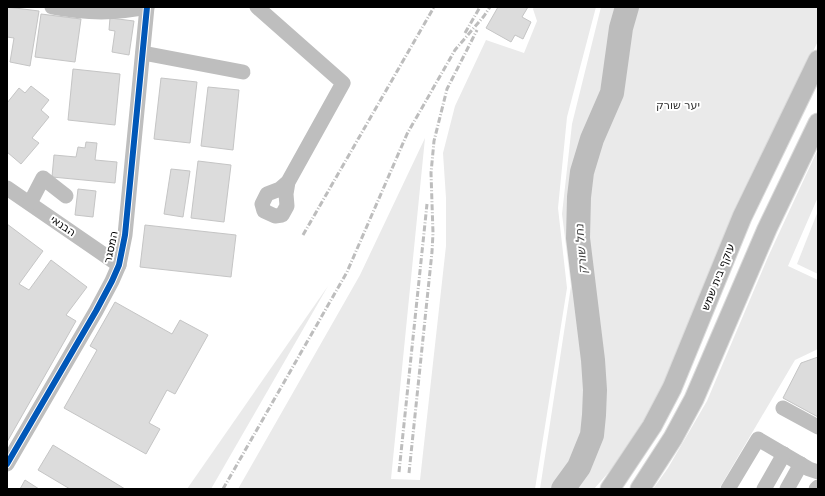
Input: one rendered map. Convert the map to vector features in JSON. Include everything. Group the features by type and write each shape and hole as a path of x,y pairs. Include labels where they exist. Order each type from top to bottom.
{"main road":[{"name":"עוקף בית שמש","path":"610,489 652,426 672,388 742,217 818,60"},
{"path":"640,489 673,438 694,399 767,229 818,123"}],"street":[{"path":"52,7 66,10 100,12 127,11 147,7"},
{"name":"המסגר","path":"7,464 96,311 119,265 125,235 147,7"},
{"path":"257,7 343,83 288,182"},
{"path":"143,54 243,72"},
{"path":"30,204 43,178 66,196"},
{"name":"הבנאי","path":"7,188 119,265"},
{"path":"783,408 818,427"},
{"path":"728,489 758,440 818,472"},
{"path":"764,489 784,454"},
{"path":"787,489 801,464"}],"green space":[{"path":"534,7 596,7 567,117 558,208 567,288 535,489 238,489 360,275 425,138 391,479 420,480 446,246 446,198 443,153 455,106 486,40 524,53 537,21 533,9"},
{"name":"יער שורק","path":"601,7 818,7 818,41 743,200 669,383 622,457 594,489 540,489 571,286 562,214 572,124"},
{"path":"818,149 818,197 788,266 818,280 818,349 795,360 719,489 653,489 668,468 707,401 768,257"},
{"path":"818,211 818,274 797,264"},
{"path":"328,286 211,489 187,489"}],"building":[{"path":"7,7 39,11 30,66 10,62 14,38 7,37"},
{"path":"498,7 528,7 522,17 531,22 523,39 515,35 511,42 486,28"},
{"path":"41,14 81,19 75,62 35,57"},
{"path":"110,18 134,21 129,55 112,52 115,31 109,30"},
{"path":"73,69 120,74 115,125 68,120"},
{"path":"161,78 197,82 190,143 154,139"},
{"path":"31,86 49,100 41,110 49,117 32,138 39,143 21,164 7,152 7,103 19,88 25,93"},
{"path":"208,87 239,90 233,150 201,146"},
{"path":"86,142 97,143 95,160 117,162 115,183 52,177 54,155 76,157 78,147 85,148"},
{"path":"198,161 231,165 224,222 191,218"},
{"path":"171,169 190,171 183,217 164,214"},
{"path":"78,189 96,191 93,217 75,215"},
{"path":"7,224 43,251 19,284 29,290 51,260 87,287 66,315 76,321 7,442"},
{"path":"145,225 236,235 231,277 140,267"},
{"path":"115,302 172,334 180,320 208,335 175,394 167,390 149,423 160,429 146,454 64,408 97,350 90,346"},
{"path":"818,357 818,417 783,398 801,363"},
{"path":"53,445 125,489 70,489 38,470"},
{"path":"25,480 39,489 20,489"}],"waterway":[{"name":"נחל שורק","path":"563,489 579,467 592,435 594,415 595,390 593,360 578,238 579,197 582,172 592,139 612,93 621,28 627,7"}],"railway":[{"path":"303,235 434,7"},
{"path":"465,33 480,7"},
{"path":"223,489 347,272 407,134 455,50 490,7"},
{"path":"409,473 432,252 433,233 431,173 434,141 447,89 477,30"},
{"path":"399,472 427,204"}],"cycle path":[{"path":"7,464 96,311 119,265 125,235 147,7"}]}
